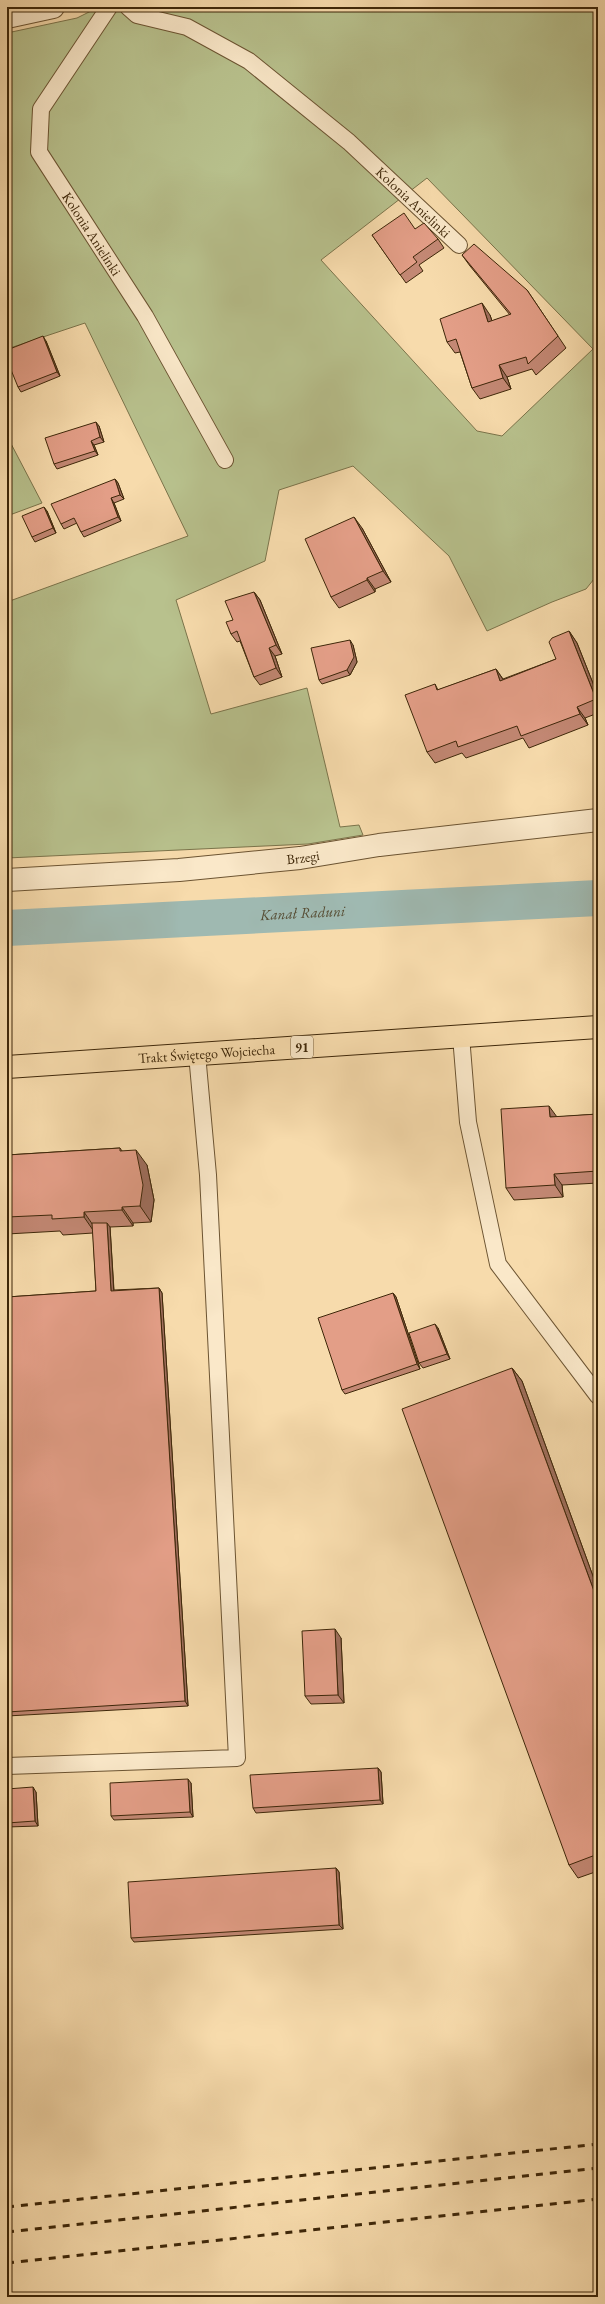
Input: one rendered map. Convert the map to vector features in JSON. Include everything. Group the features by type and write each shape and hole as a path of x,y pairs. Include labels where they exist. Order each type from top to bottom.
{"main road":[{"name":"Trakt Świętego Wojciecha","path":"7,1067 598,1027"}],"street":[{"path":"7,17 53,7"},
{"name":"Brzegi","path":"7,880 179,870 300,858 379,845 598,820"}],"lane":[{"name":"Kolonia Anielinki","path":"109,7 41,109 39,152 144,316 225,460"},
{"name":"Kolonia Anielinki","path":"128,7 137,15 187,27 249,61 349,142 459,245"},
{"path":"461,1036 468,1122 498,1264 598,1396"},
{"path":"7,1766 237,1758 208,1175 197,1054"}],"green space":[{"path":"99,7 598,7 598,574 586,589 552,602 487,631 449,556 353,466 279,490 265,561 176,600 211,714 307,688 340,827 359,825 363,835 308,844 7,858 7,602 188,536 85,323 7,349 7,33 77,18","holes":["427,178 593,349 502,436 477,431 321,260"]},
{"path":"7,436 42,503 7,516"}],"building":[{"path":"404,213 415,229 424,223 438,239 413,257 417,262 400,275 372,235"},
{"path":"474,244 527,290 558,336 528,364 526,357 499,365 503,378 472,388 456,339 447,342 440,319 482,303 488,322 511,314 462,255"},
{"path":"43,336 57,372 18,387 7,360 7,350"},
{"path":"96,422 100,437 91,441 95,451 54,464 45,438"},
{"path":"115,479 120,495 111,498 118,517 81,532 74,518 61,524 51,504"},
{"path":"44,507 53,528 32,537 22,516"},
{"path":"354,517 383,571 331,597 305,539"},
{"path":"254,592 276,645 269,648 276,668 254,677 237,631 231,634 226,622 233,620 225,601"},
{"path":"569,631 596,699 577,707 580,714 521,736 517,726 458,747 456,741 427,752 405,695 435,684 437,690 496,669 500,681 556,659 549,642 552,638"},
{"path":"350,640 354,657 347,670 319,680 311,648"},
{"path":"549,1106 550,1117 598,1114 598,1171 554,1174 555,1185 506,1188 501,1109"},
{"path":"120,1148 120,1151 136,1150 143,1185 140,1206 122,1207 122,1210 84,1212 84,1217 52,1219 52,1215 7,1217 7,1155"},
{"path":"92,1223 107,1223 111,1291 159,1288 185,1701 7,1712 7,1297 96,1291"},
{"path":"393,1293 417,1364 342,1390 318,1318"},
{"path":"435,1324 447,1354 419,1363 409,1333"},
{"path":"512,1368 598,1602 598,1854 569,1865 402,1409"},
{"path":"335,1629 338,1695 305,1696 302,1631"},
{"path":"378,1768 380,1800 253,1808 250,1775"},
{"path":"188,1779 190,1812 111,1816 110,1783"},
{"path":"33,1787 35,1821 7,1823 7,1789"},
{"path":"336,1868 339,1925 131,1938 128,1882"}],"waterway":[{"name":"Kanał Raduni","path":"7,928 598,898"}],"railway":[{"path":"7,2207 598,2144"},
{"path":"7,2232 598,2168"},
{"path":"7,2263 598,2199"}]}
